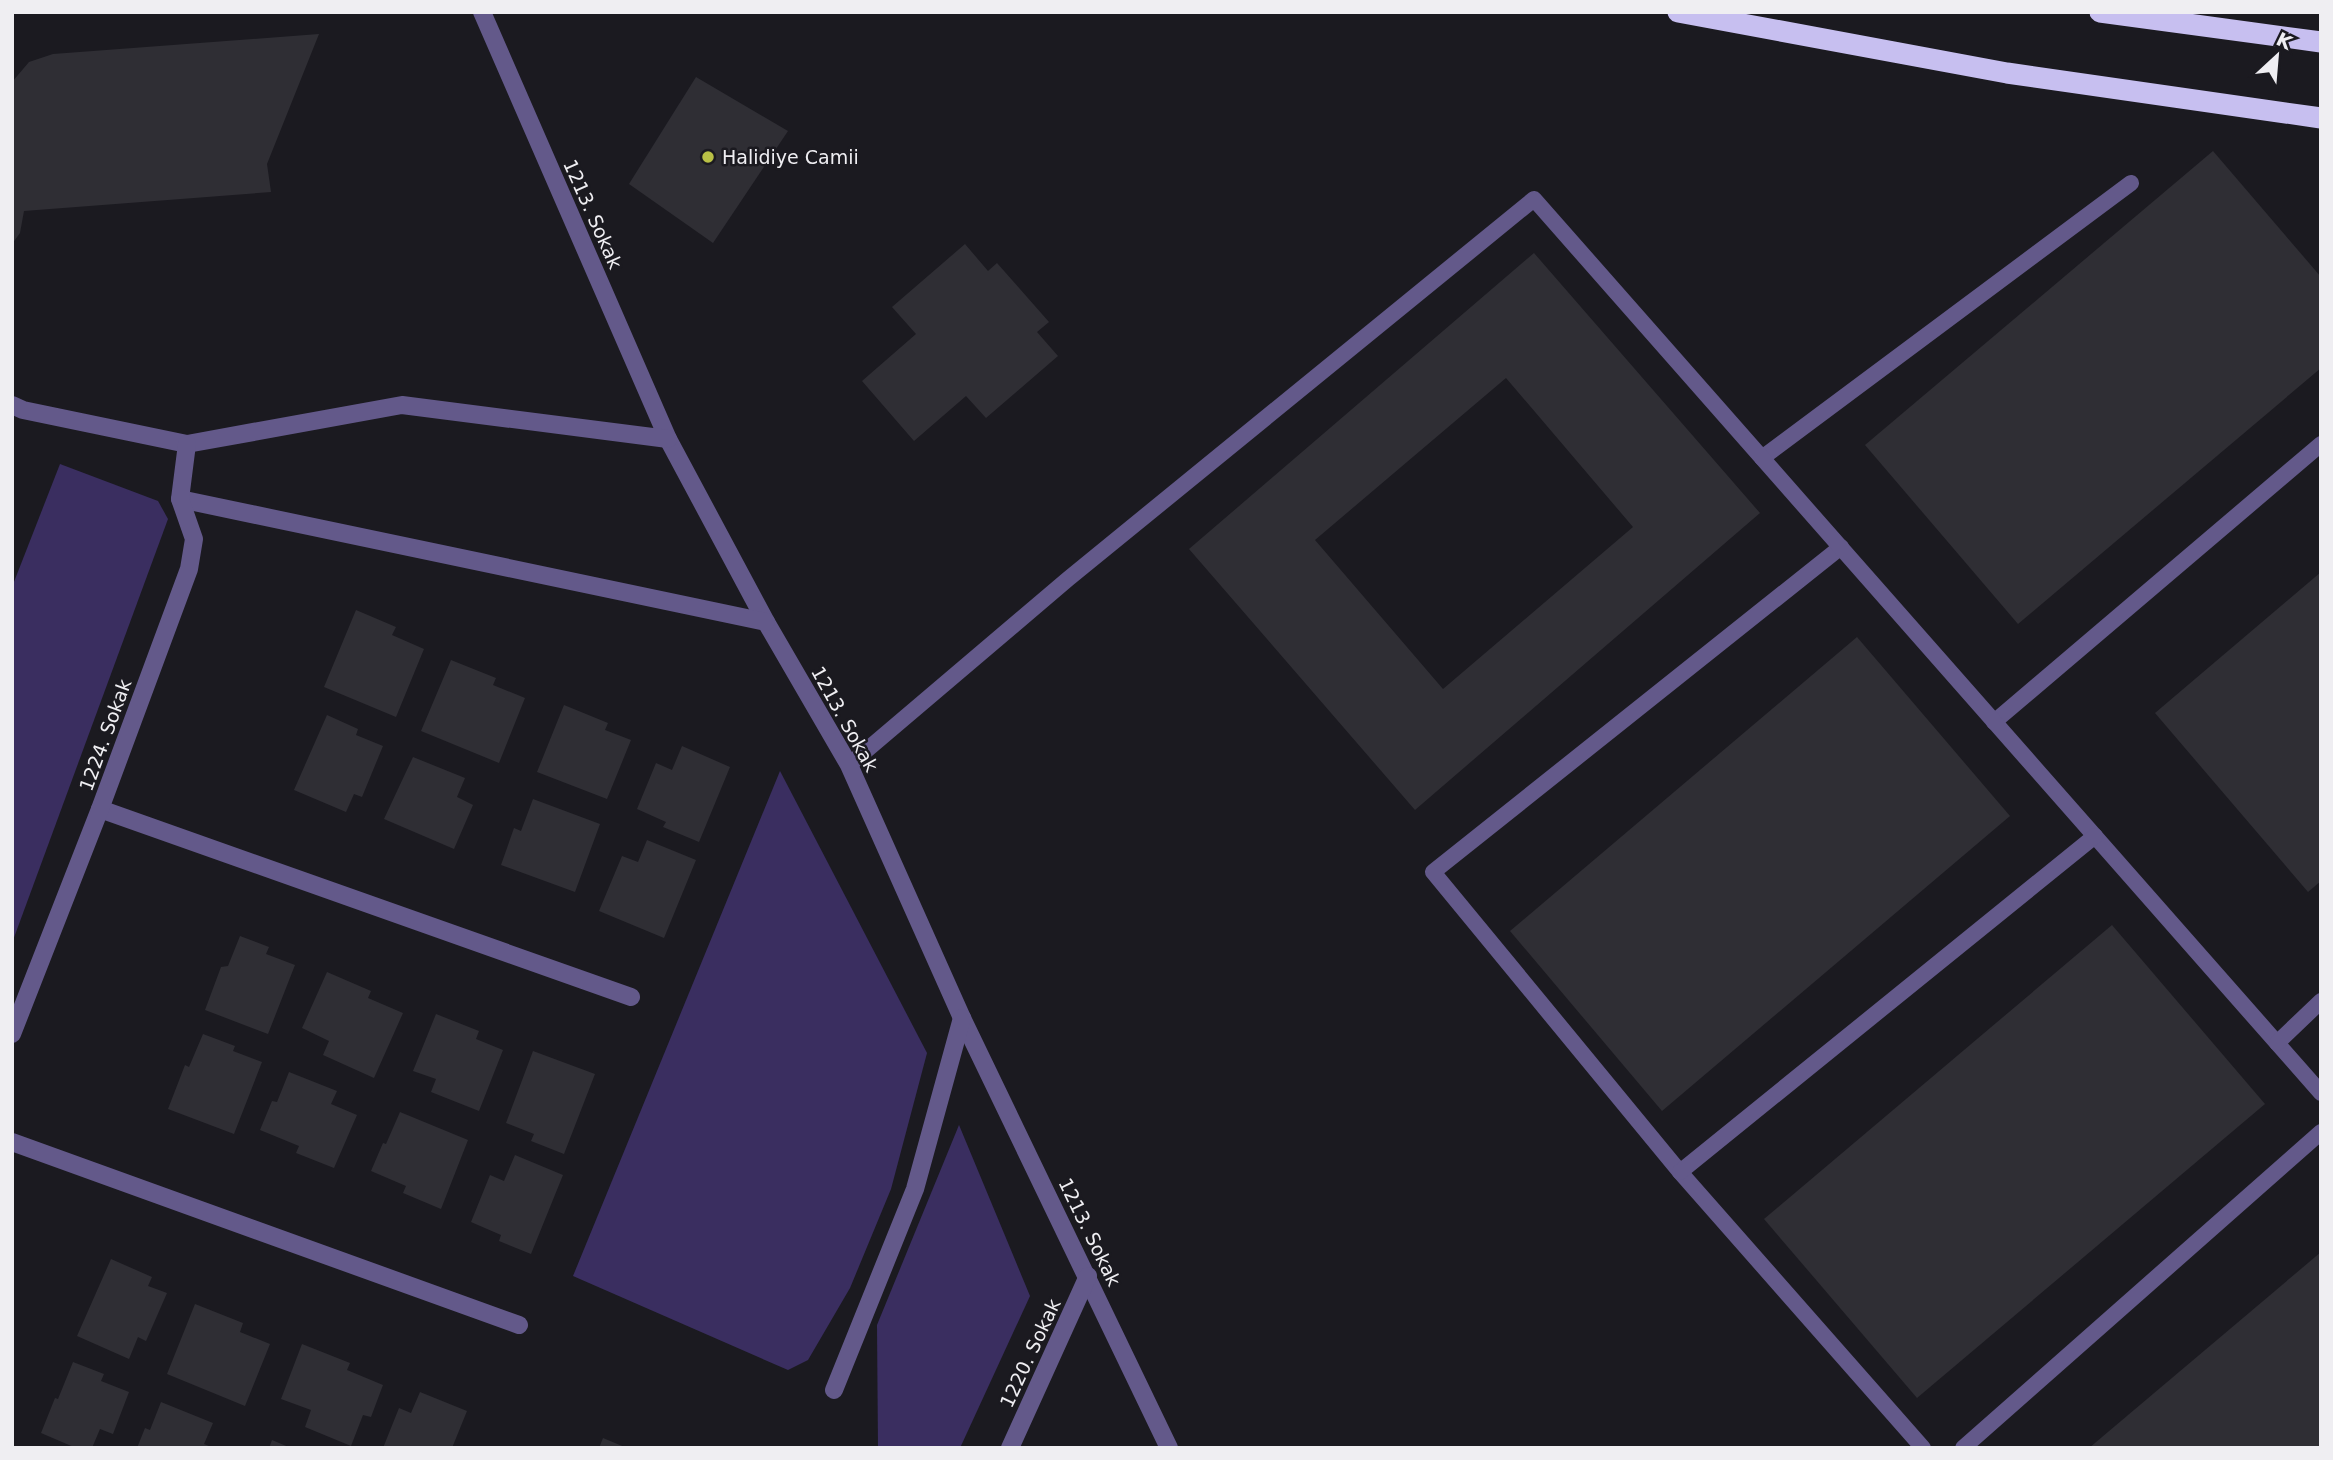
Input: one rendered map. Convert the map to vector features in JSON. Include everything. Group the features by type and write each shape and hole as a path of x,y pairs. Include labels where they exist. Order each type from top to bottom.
{"highway":[{"path":"1678,12 2007,73 2321,118"},
{"path":"2100,12 2321,42"}],"street":[{"name":"1213. Sokak","path":"482,12 668,439 766,622 849,765 962,1018 1169,1448"},
{"path":"12,405 23,410 187,444 401,405 668,439"},
{"name":"1224. Sokak","path":"12,1034 100,809 189,569 194,539 180,499 187,444"},
{"path":"180,499 766,622"},
{"path":"100,809 631,997"},
{"path":"835,1390 915,1189 962,1018"},
{"path":"12,1142 519,1325"},
{"name":"1220. Sokak","path":"1010,1448 1088,1276"}],"lane":[{"path":"1762,458 2132,183"},
{"path":"849,765 1068,579 1534,199 2321,1093"},
{"path":"1994,722 2321,444"},
{"path":"1841,547 1433,872 1680,1172 1923,1448"},
{"path":"1680,1172 2095,836"},
{"path":"2277,1043 2321,1001"},
{"path":"1963,1448 2321,1132"}],"shaded area":[{"path":"60,464 158,501 168,519 12,943 12,587"},
{"path":"780,771 927,1053 891,1189 850,1288 808,1360 788,1370 573,1276"},
{"path":"959,1125 1030,1296 960,1448 878,1448 877,1325"}],"building":[{"path":"319,34 267,164 271,192 24,211 20,233 12,244 12,82 29,62 53,54"},
{"name":"Halidiye Camii","path":"696,77 788,131 713,243 629,184"},
{"path":"2213,151 2321,277 2321,368 2018,624 1865,445"},
{"path":"965,244 988,271 997,263 1049,322 1037,332 1058,356 986,418 966,396 914,441 862,381 916,334 892,307"},
{"path":"1534,253 1760,513 1415,810 1189,549","holes":["1506,378 1633,527 1443,689 1315,540"]},
{"path":"2321,572 2321,881 2308,892 2155,713"},
{"path":"356,610 396,627 392,635 424,649 396,717 324,687"},
{"path":"1857,637 2010,816 1662,1111 1510,931"},
{"path":"451,660 496,678 493,685 525,698 499,763 421,731"},
{"path":"564,705 608,723 605,730 631,740 607,799 537,772"},
{"path":"327,715 358,729 356,735 383,746 362,797 354,794 346,812 294,790"},
{"path":"682,746 730,767 699,842 663,827 666,822 637,809 656,763 672,770"},
{"path":"413,757 465,778 457,797 473,805 454,849 384,819"},
{"path":"533,799 600,824 575,892 501,865 514,828 521,831"},
{"path":"647,840 696,860 664,938 599,911 622,856 638,862"},
{"path":"2112,925 2265,1104 1917,1398 1764,1219"},
{"path":"240,936 269,947 266,954 295,965 268,1034 205,1010 221,967 228,966"},
{"path":"327,972 371,991 368,998 403,1013 374,1078 323,1055 329,1041 302,1028"},
{"path":"436,1014 479,1031 476,1039 503,1050 479,1111 431,1092 436,1079 413,1071"},
{"path":"203,1034 235,1046 233,1051 262,1062 234,1134 168,1109 185,1065 189,1067"},
{"path":"533,1051 595,1074 564,1154 531,1141 534,1134 506,1123"},
{"path":"289,1072 337,1091 331,1104 357,1115 334,1168 296,1153 299,1146 260,1130 272,1101 277,1102"},
{"path":"400,1112 468,1140 441,1209 403,1193 406,1186 371,1171"},
{"path":"515,1155 563,1175 531,1254 499,1241 501,1235 471,1222 490,1175 504,1181"},
{"path":"2321,1252 2321,1448 2089,1448"},
{"path":"111,1259 152,1277 148,1286 167,1293 146,1341 138,1337 129,1359 77,1336"},
{"path":"195,1304 243,1323 240,1332 270,1344 245,1406 167,1374"},
{"path":"302,1344 350,1363 347,1370 383,1385 371,1417 363,1415 351,1446 305,1427 311,1410 281,1399"},
{"path":"73,1362 104,1374 101,1381 129,1392 113,1434 100,1429 92,1448 76,1448 41,1433"},
{"path":"420,1392 467,1411 452,1448 383,1448 399,1408 411,1413"},
{"path":"161,1402 213,1423 204,1444 214,1448 137,1448 145,1428 150,1430"},
{"path":"603,1438 627,1448 599,1448"},
{"path":"272,1440 291,1448 269,1448"}],"place":[{"name":"Halidiye Camii","path":"708,157"}]}
